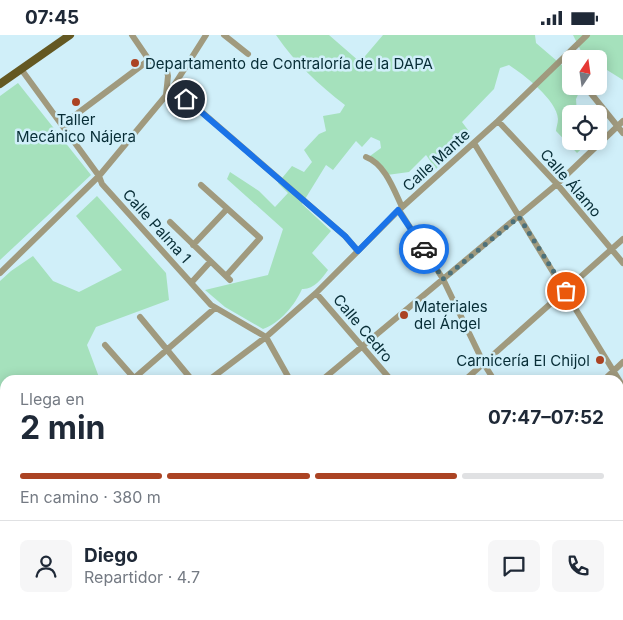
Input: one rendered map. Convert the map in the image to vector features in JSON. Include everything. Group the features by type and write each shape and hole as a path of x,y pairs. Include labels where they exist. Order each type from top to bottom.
{"main road":[{"path":"0,84 70,35"}],"street":[{"path":"132,35 149,60 166,66 185,67"},
{"path":"0,273 99,176 173,87 206,35"},
{"path":"224,35 248,54"},
{"name":"Calle Mante","path":"572,50 587,35"},
{"path":"62,125 149,60"},
{"name":"Calle Mante","path":"216,375 266,337 316,293 400,209 498,121 562,60"},
{"path":"165,96 168,76 166,66"},
{"name":"Calle Palma 1","path":"21,69 108,190 191,283 215,308 266,337"},
{"path":"173,87 345,236 358,251"},
{"path":"592,95 623,133"},
{"name":"Calle Álamo","path":"498,121 557,184 623,263"},
{"path":"328,375 519,217 557,184 623,121"},
{"path":"474,143 616,375"},
{"path":"366,157 372,159 386,175 400,209 443,279 491,375"},
{"path":"170,222 228,278 260,238 201,185"},
{"path":"193,245 228,209"},
{"path":"471,375 623,239"},
{"path":"191,283 210,261"},
{"name":"Calle Cedro","path":"316,293 362,349 386,375"},
{"path":"138,375 215,308"},
{"path":"140,317 188,375"},
{"path":"266,337 287,375"},
{"path":"105,345 130,375"},
{"path":"610,375 623,362"}],"green space":[{"path":"276,35 329,35 360,62 383,35 535,35 536,43 562,65 562,95 578,95 576,105 562,105 562,137 556,131 558,119 552,104 538,88 509,65 500,68 494,89 462,122 471,134 436,169 426,155 409,172 387,175 370,156 381,148 380,141 371,137 362,147 356,141 333,170 326,165 302,204 331,231 312,253 328,270 313,286 302,289 291,307 281,318 263,329 225,307 205,290 268,275 283,229 227,179 230,172 259,191 275,207 288,193 278,183 292,166 304,172 312,162 304,150 319,134 326,131 323,116 340,113 345,105 326,90 291,55"},
{"path":"573,35 623,35 623,80 608,71 608,50 580,50"},
{"path":"18,83 91,175 0,260 0,96"},
{"path":"97,196 166,273 169,300 96,327 87,345 98,375 0,375 0,281 11,271 33,256 53,281 79,292 122,270 76,216"}],"way so far":[{"path":"424,249 443,279 519,217 566,291"}],"place":[{"name":"Departamento de Contraloría de la DAPA","path":"135,63"},
{"name":"Taller Mecánico Nájera","path":"76,102"},
{"name":"Materiales del Ángel","path":"404,315"},
{"name":"Carnicería El Chijol","path":"600,360"}],"route":[{"path":"186,99 345,236 358,251 398,210 424,249"}]}
